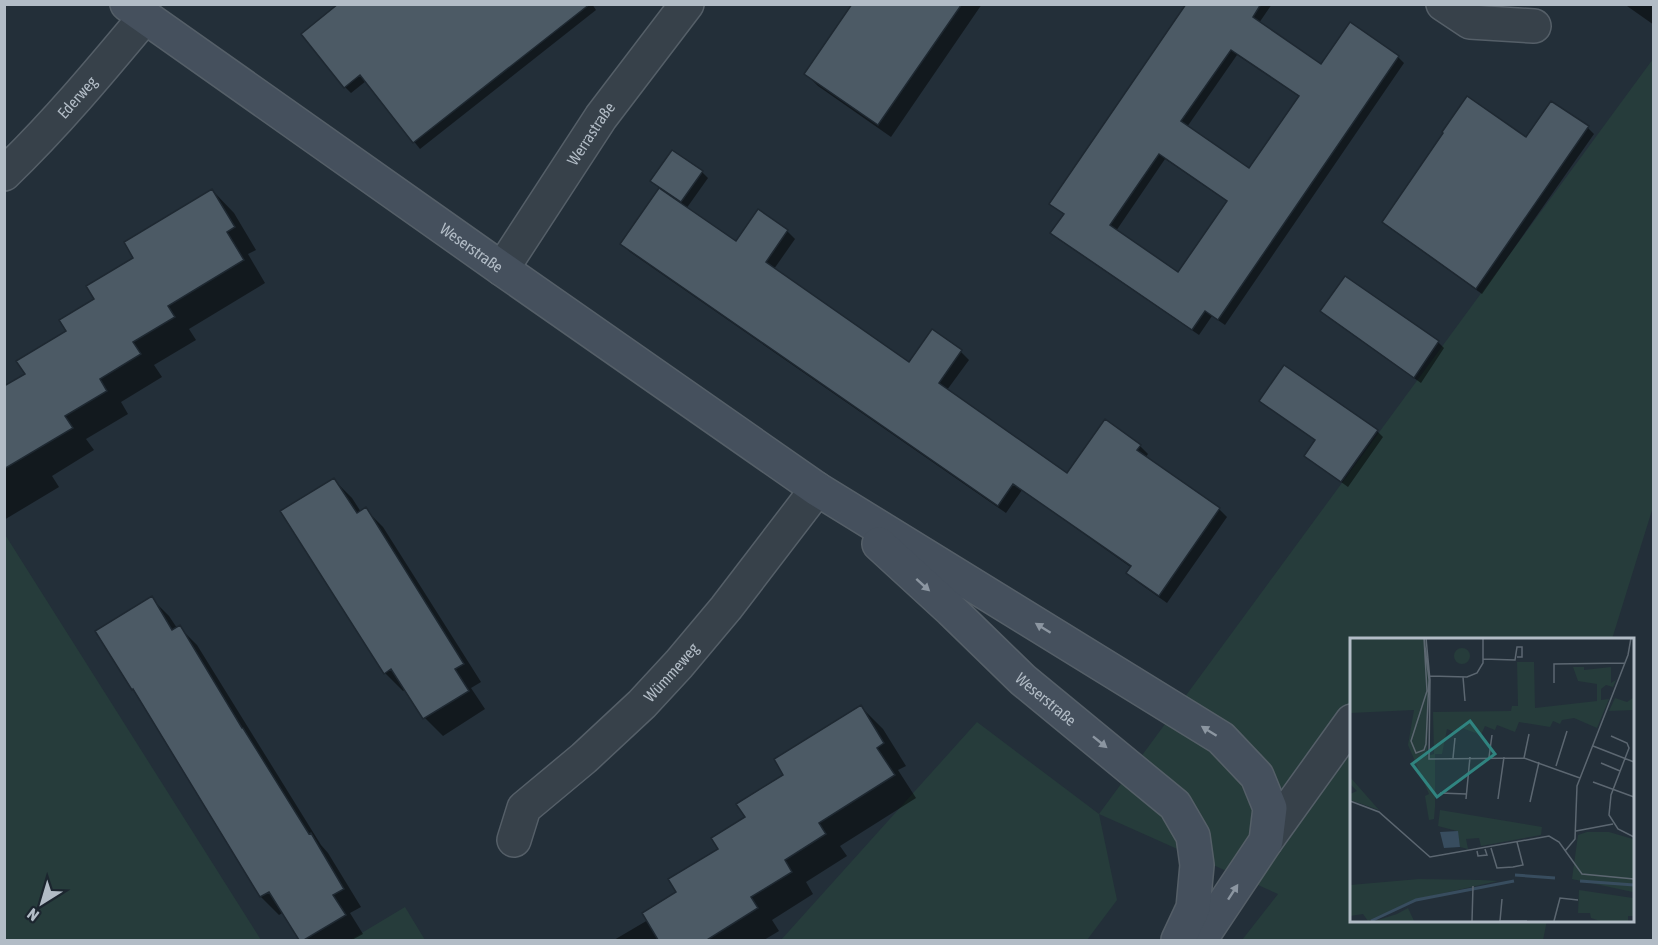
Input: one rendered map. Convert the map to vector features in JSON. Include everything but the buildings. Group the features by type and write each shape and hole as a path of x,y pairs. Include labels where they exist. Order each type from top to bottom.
{"street":[{"name":"Werrastraße","path":"502,269 601,117 687,4"},
{"path":"1443,4 1470,22 1534,26"},
{"name":"Weserstraße","path":"136,11 818,489 1221,738 1257,777 1270,808 1266,841"},
{"name":"Ederweg","path":"4,174 38,140 136,11"},
{"name":"Weserstraße","path":"818,489 951,610 1023,680 1175,805 1193,836 1197,865 1193,908 1178,940"},
{"name":"Wümmeweg","path":"514,840 524,807 584,758 642,704 679,664 733,599 818,489"},
{"name":"Weserstraße","path":"1200,940 1266,841 1350,723"}],"green space":[{"path":"1653,59 1653,507 1612,638 1350,638 1350,921 1547,921 1543,940 1242,940 1278,894 1099,814"},
{"path":"4,533 261,940 5,940"},
{"path":"977,722 1099,814 1117,900 1087,940 781,940"},
{"path":"405,907 425,940 350,940"}]}
